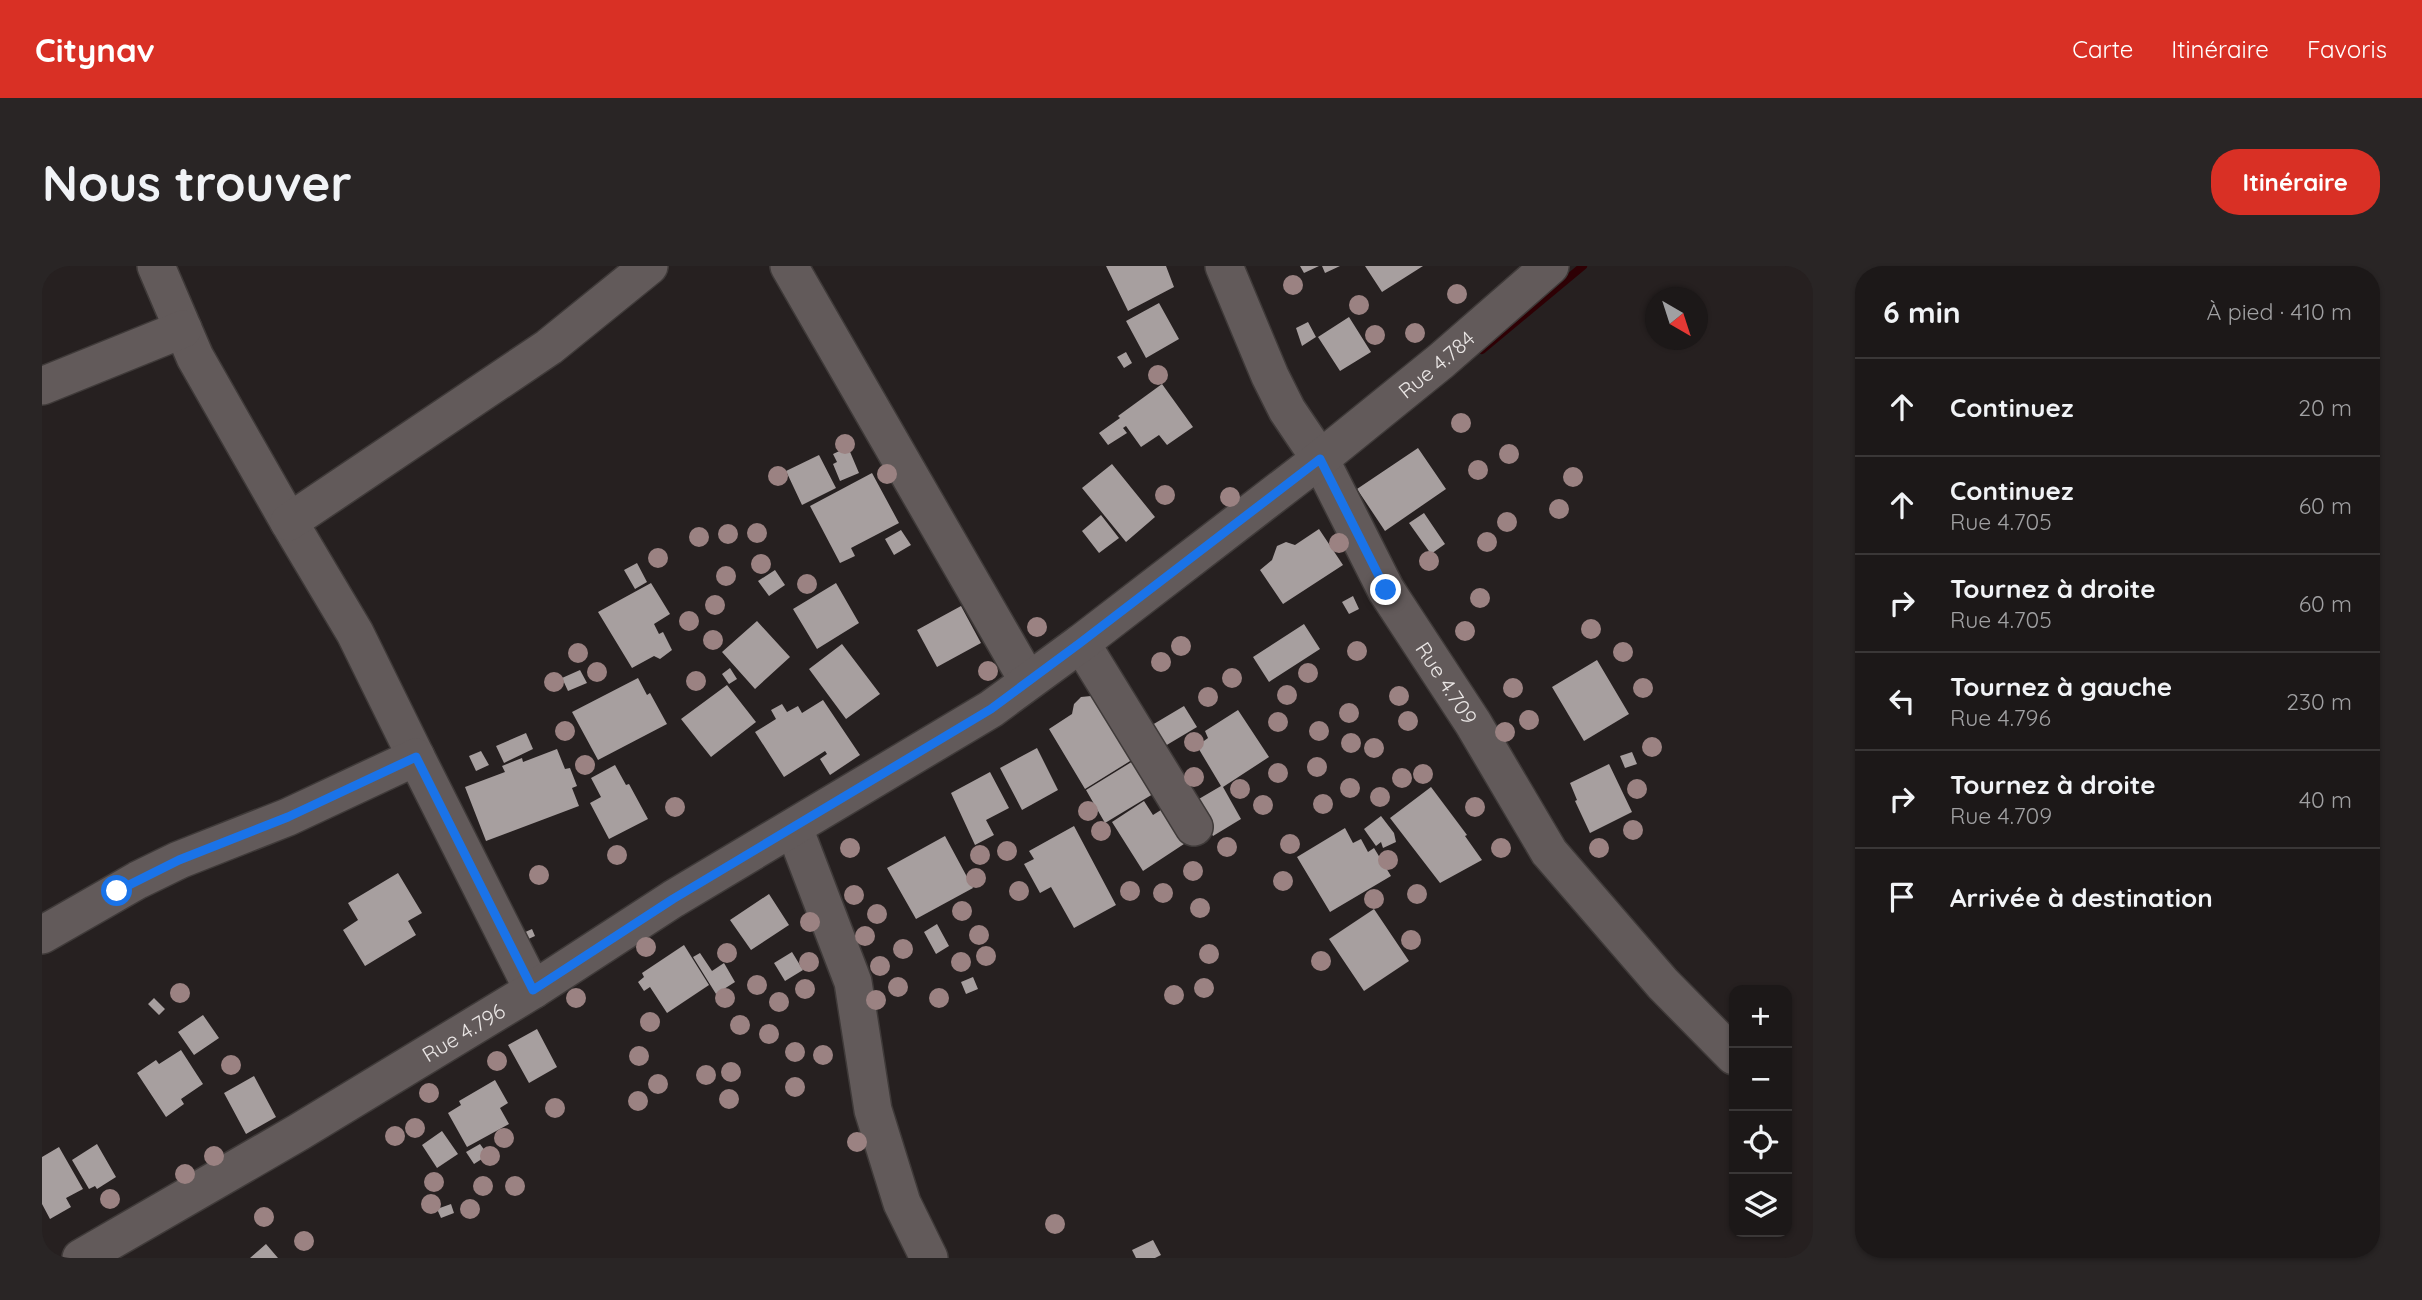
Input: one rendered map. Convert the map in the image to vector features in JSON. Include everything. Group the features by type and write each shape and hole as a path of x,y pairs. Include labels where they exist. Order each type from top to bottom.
{"street":[{"path":"156,266 195,357 355,633 533,990"},
{"path":"289,522 549,347 649,266"},
{"path":"789,266 1028,681"},
{"name":"Rue 4.709","path":"1224,266 1270,376 1287,410 1320,459 1386,590 1473,723 1549,852 1663,984 1729,1051"},
{"name":"Rue 4.784","path":"1320,459 1441,361 1550,266"},
{"path":"42,386 183,329"},
{"name":"Rue 4.796","path":"81,1258 299,1132 533,990 673,899 991,709 1320,459"},
{"path":"1080,643 1194,827"},
{"path":"42,935 138,880 179,860 288,817 416,757"},
{"path":"794,828 853,982 873,1110 902,1203 929,1258"}],"building":[{"path":"1106,266 1166,266 1174,287 1128,311"},
{"path":"1300,266 1319,266 1304,273"},
{"path":"1322,266 1340,266 1325,273"},
{"path":"1365,266 1423,266 1382,292"},
{"path":"1159,303 1179,339 1146,358 1126,321"},
{"path":"1349,317 1371,352 1340,371 1318,337"},
{"path":"1308,322 1316,337 1302,346 1296,328"},
{"path":"1126,352 1132,363 1124,368 1117,357"},
{"path":"1162,384 1193,427 1167,445 1159,435 1141,447 1126,426 1123,428 1127,433 1108,445 1099,433"},
{"path":"848,447 859,473 840,481 833,464 837,462 833,454"},
{"path":"1418,448 1446,489 1385,531 1357,489"},
{"path":"819,455 836,488 802,505 786,471"},
{"path":"1112,464 1155,517 1126,542 1082,488"},
{"path":"872,473 899,523 851,548 855,556 840,563 810,506"},
{"path":"1424,513 1445,544 1431,554 1409,523"},
{"path":"1101,515 1119,538 1099,553 1082,531"},
{"path":"1319,529 1343,565 1283,604 1260,570 1272,560 1277,546 1286,542 1295,545"},
{"path":"901,530 911,545 894,555 885,539"},
{"path":"637,563 647,582 635,589 624,570"},
{"path":"775,570 785,585 769,596 758,581"},
{"path":"651,583 670,614 654,624 659,634 663,632 672,650 660,659 654,656 632,668 598,612"},
{"path":"836,583 859,623 817,649 793,609"},
{"path":"1353,596 1359,609 1349,614 1342,602"},
{"path":"961,606 981,643 937,667 917,630"},
{"path":"757,621 790,657 755,689 722,652"},
{"path":"1304,624 1320,649 1269,682 1253,657"},
{"path":"842,644 880,694 846,719 809,669"},
{"path":"1597,660 1629,714 1584,741 1552,687"},
{"path":"730,668 737,679 729,684 722,674"},
{"path":"580,670 587,683 568,691 562,678"},
{"path":"638,678 647,695 650,693 667,724 598,760 572,712"},
{"path":"727,685 756,722 711,757 681,719"},
{"path":"1081,697 1096,698 1135,758 1085,789 1049,729 1072,714 1074,704"},
{"path":"823,700 860,755 830,775 820,759 827,754 825,751 784,777 755,732 776,719 771,710 782,704 787,712 798,706 802,713"},
{"path":"1184,706 1197,727 1160,749 1147,728"},
{"path":"1238,710 1269,757 1223,787 1241,819 1213,836 1192,803 1221,786 1197,746 1208,738 1205,731"},
{"path":"526,733 533,749 504,763 496,746"},
{"path":"1037,748 1058,790 1022,810 1000,768"},
{"path":"557,749 565,769 570,768 577,786 572,788 579,806 486,841 465,787 505,772 502,766 522,758 523,762"},
{"path":"481,751 489,765 476,771 469,756"},
{"path":"1632,752 1637,764 1625,768 1620,756"},
{"path":"1138,758 1158,791 1105,823 1086,790"},
{"path":"1609,764 1632,812 1590,833 1570,783"},
{"path":"615,765 648,819 609,839 590,803 601,797 591,778"},
{"path":"990,772 1009,808 986,820 994,835 975,845 951,793"},
{"path":"1431,787 1482,860 1440,883 1390,818"},
{"path":"1144,801 1153,815 1164,808 1187,842 1143,871 1112,822"},
{"path":"1381,816 1394,833 1396,842 1383,848 1381,842 1376,846 1364,829"},
{"path":"1074,826 1116,905 1074,928 1051,887 1040,893 1024,864 1034,859 1029,851"},
{"path":"1345,828 1353,843 1361,839 1368,852 1374,848 1391,876 1330,912 1297,857"},
{"path":"945,836 973,888 916,919 887,868"},
{"path":"398,873 422,913 408,921 416,935 365,966 343,930 358,920 348,903"},
{"path":"769,894 789,925 751,950 730,920"},
{"path":"1374,909 1409,961 1364,991 1329,939"},
{"path":"937,924 949,946 936,954 924,932"},
{"path":"532,929 535,936 524,941 521,934"},
{"path":"684,945 709,985 667,1013 650,987 644,991 638,982 644,977 642,973"},
{"path":"792,952 803,970 785,981 774,963"},
{"path":"700,953 712,971 724,963 735,982 716,994 693,957"},
{"path":"973,977 978,989 966,994 961,982"},
{"path":"154,998 165,1009 159,1015 148,1004"},
{"path":"203,1015 219,1038 194,1055 178,1032"},
{"path":"537,1029 557,1067 529,1083 508,1045"},
{"path":"181,1050 203,1084 181,1099 184,1104 166,1117 137,1073 156,1060 159,1064"},
{"path":"254,1076 276,1117 246,1134 224,1093"},
{"path":"495,1080 508,1103 500,1108 509,1124 467,1147 448,1113 461,1105 459,1101"},
{"path":"442,1131 458,1154 437,1168 422,1145"},
{"path":"97,1144 116,1177 97,1189 95,1186 89,1189 72,1160"},
{"path":"480,1144 488,1155 474,1164 466,1152"},
{"path":"59,1147 83,1189 66,1198 71,1207 50,1219 42,1204 42,1157"},
{"path":"451,1204 454,1213 441,1218 437,1209"},
{"path":"1153,1240 1161,1255 1155,1258 1136,1258 1132,1250"},
{"path":"266,1244 278,1258 250,1258"}],"waterway":[{"path":"1482,350 1583,266"}],"route":[{"path":"117,891 179,860 288,817 416,757 533,990 673,899 991,709 1320,459 1386,590"}]}
